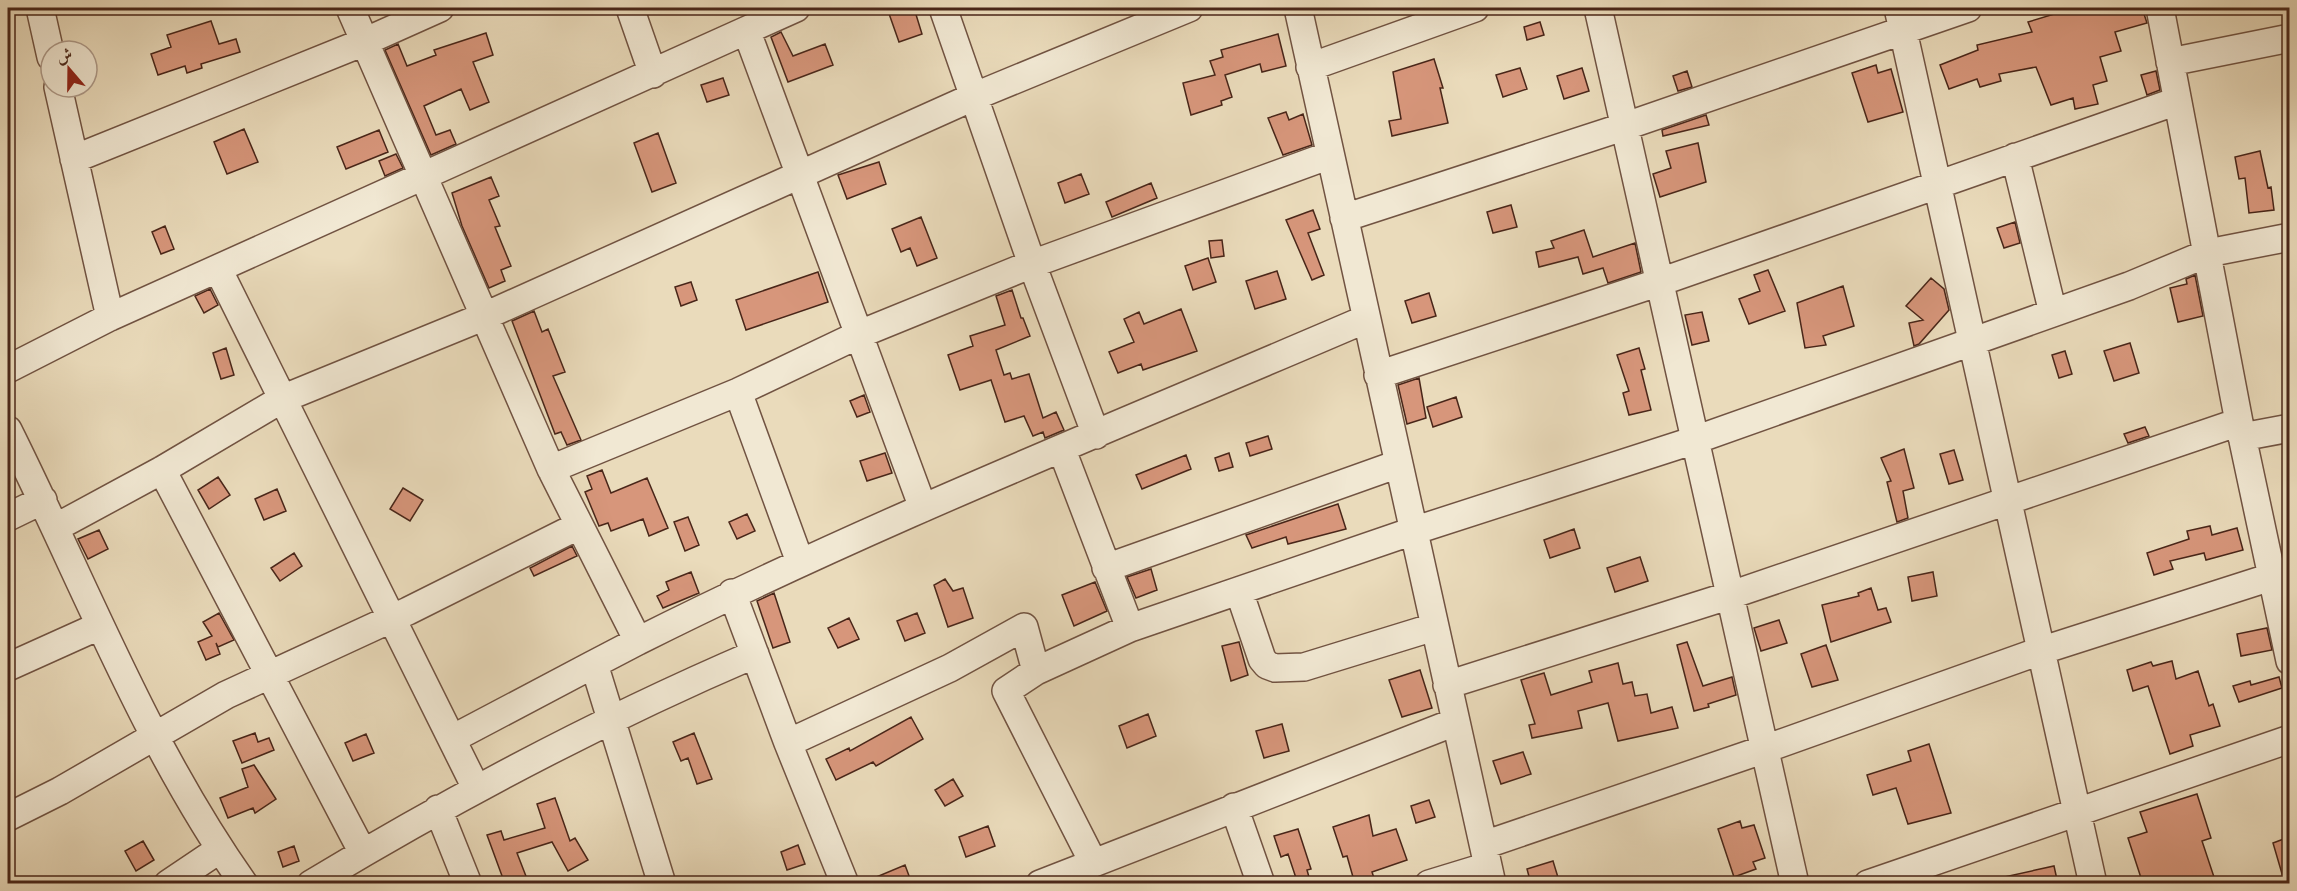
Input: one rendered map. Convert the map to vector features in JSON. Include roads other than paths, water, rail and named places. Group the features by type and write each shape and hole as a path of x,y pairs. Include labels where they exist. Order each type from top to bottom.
{"street":[{"path":"40,8 47,39"},
{"path":"350,8 421,176 551,469 638,641"},
{"path":"74,159 364,42 440,8"},
{"path":"630,8 653,74"},
{"path":"8,369 110,317 796,8"},
{"path":"943,8 1032,264 1096,435"},
{"path":"55,528 162,470 282,399 485,316 973,97 1189,8"},
{"path":"1298,8 1488,865"},
{"path":"1311,68 1475,8"},
{"path":"1598,8 1795,884"},
{"path":"1344,218 1626,126 1900,18 1968,8"},
{"path":"2160,8 2240,429 2271,577 2288,645"},
{"path":"1900,18 2093,884"},
{"path":"747,32 923,508"},
{"path":"2170,62 2289,38"},
{"path":"61,99 110,317"},
{"path":"1378,375 1660,282 2177,101"},
{"path":"551,469 738,392 860,334 1032,264 1330,154"},
{"path":"2015,157 2053,313"},
{"path":"1094,862 1006,691 1036,671 1130,628 1413,531 1695,440 2129,286 2208,254 2289,237"},
{"path":"218,269 476,788"},
{"path":"452,739 732,593 923,508 1366,319"},
{"path":"738,392 800,562"},
{"path":"1447,685 1731,595 2007,501 2240,429 2289,428"},
{"path":"8,430 43,501 99,626 154,735 219,849 244,884"},
{"path":"1062,450 1130,628"},
{"path":"1106,568 1398,464"},
{"path":"162,470 363,853"},
{"path":"8,516 43,501"},
{"path":"8,817 60,791 154,735 269,674 391,619 578,526"},
{"path":"1429,884 1488,865 1765,749 2040,651 2271,577"},
{"path":"1239,591 1262,659 1267,665 1275,668 1304,666 1434,627"},
{"path":"732,593 788,743 845,884"},
{"path":"8,667 99,626"},
{"path":"788,743 950,669 1024,627 1036,671"},
{"path":"311,884 476,788 651,699 755,654"},
{"path":"594,664 662,884"},
{"path":"1051,882 1094,862 1455,722"},
{"path":"1868,884 2289,739"},
{"path":"1234,807 1261,884"},
{"path":"438,809 468,884"},
{"path":"168,884 219,849"}]}
